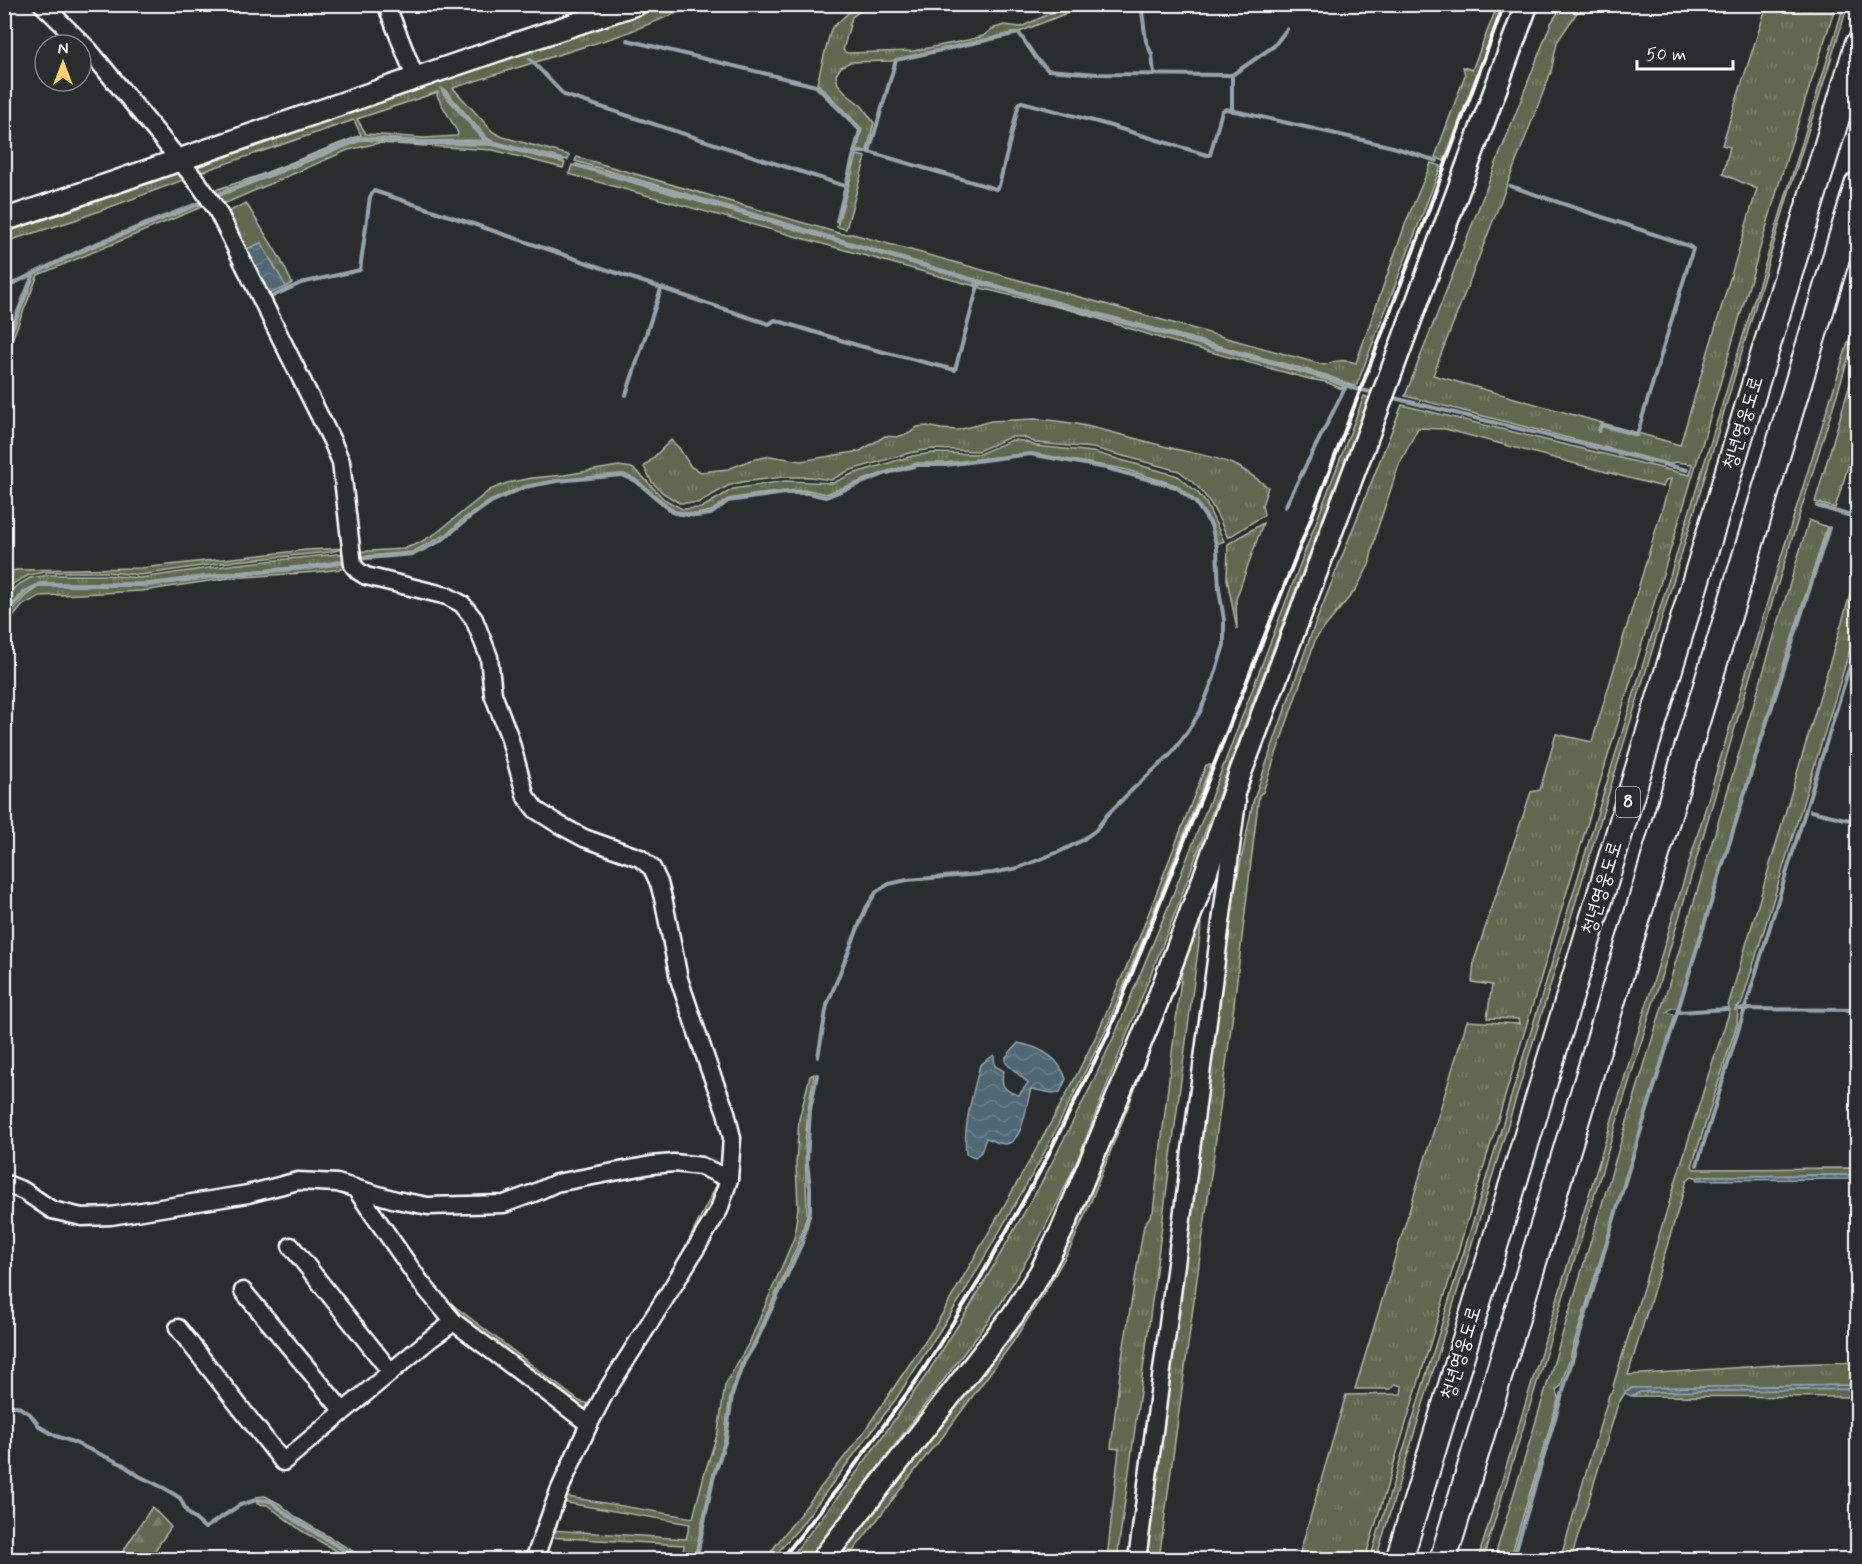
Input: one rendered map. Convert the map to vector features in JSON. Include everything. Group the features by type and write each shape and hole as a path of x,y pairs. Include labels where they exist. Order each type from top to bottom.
{"highway":[{"name":"청년영웅도로","path":"1399,1560 1857,45"},
{"name":"청년영웅도로","path":"1443,1560 1857,185"}],"main road":[{"path":"822,1560 1013,1315 1040,1273 1062,1230 1154,1010 1527,4"},
{"path":"4,220 621,7"}],"street":[{"path":"42,4 89,50 217,210 332,441 340,462 352,557 358,572 447,596 462,604 474,619 486,647 493,694 509,736 526,797 536,810 584,838 640,858 652,868 659,883 679,979 726,1112 732,1138 729,1179 718,1210 700,1243 604,1395 589,1424 559,1491 534,1560"},
{"path":"386,4 415,77"},
{"path":"1137,1560 1240,774"},
{"path":"4,1184 24,1191 52,1210 82,1217 111,1216 248,1194 298,1181 337,1183 396,1200 428,1206 468,1206 504,1204 556,1183 651,1165 674,1163 701,1166 729,1179"},
{"path":"355,1188 421,1283 454,1322 589,1424"},
{"path":"291,1246 391,1372"},
{"path":"243,1291 343,1411"},
{"path":"178,1328 283,1462 429,1340 454,1322"}],"green space":[{"path":"858,4 869,5 852,17 843,50 847,53 913,51 968,40 983,36 992,29 1004,25 1021,27 1068,5 1087,5 1022,31 891,61 850,62 841,67 836,75 838,84 862,106 874,123 867,151 857,151 862,129 817,83 831,29"},
{"path":"1498,4 1503,5 1444,161 1435,157 1465,75 1463,67 1472,70"},
{"path":"669,5 729,5 723,10 707,7 687,9 621,35 453,88 493,132 503,137 569,155 568,160 492,141 441,88 484,140 421,141 361,137 213,195 212,192 215,190 255,177 361,135 354,120 200,174 195,166 197,164 526,50","holes":["438,92 437,96 458,133 457,136 424,138 366,134 357,119"]},
{"path":"1563,5 1582,5 1557,42 1551,72 1433,375 1680,445 1757,189 1723,174 1730,147 1722,145 1767,5 1836,5 1787,157 1365,1559 1298,1559 1346,1395 1401,1394 1402,1386 1395,1384 1391,1389 1355,1389 1467,1021 1519,1024 1518,1019 1487,1018 1492,985 1472,982 1474,961 1531,792 1540,790 1556,734 1592,742 1671,479 1666,480 1663,487 1445,429 1418,428 1399,465 1377,530 1369,565 1356,589 1316,638 1263,792 1259,795 1233,1013 1159,1559 1145,1560 1232,904 1253,802 1310,637 1402,405 1690,475 1692,464 1675,462 1670,464 1405,396 1551,23"},
{"path":"1844,5 1848,5 1790,189 1376,1559 1370,1559"},
{"path":"363,140 491,145 565,163 563,168 493,150 378,143 348,150 219,206 214,198"},
{"path":"857,155 866,157 846,229 837,227"},
{"path":"577,157 842,234 853,234 1324,365 1340,361 1356,363 1406,222 1431,163 1441,166 1356,387 1326,375 978,280 575,161"},
{"path":"572,165 976,282 975,286 569,174"},
{"path":"179,172 186,179 75,220 5,242 4,231"},
{"path":"207,202 209,204 38,275 5,357 5,350 35,274 91,248"},
{"path":"246,203 280,258 292,283 286,287 261,243 245,250 226,213"},
{"path":"980,284 1343,386 1342,389 1326,382 1163,339 1074,311 980,288"},
{"path":"1857,314 1857,330 1767,619 1671,945 1483,1559 1478,1559 1776,573"},
{"path":"1857,360 1857,438 1835,508 1815,502"},
{"path":"1364,396 1369,398 1177,908 1077,1161 1057,1204 1000,1305 809,1559 789,1559 852,1479 927,1374 969,1308 1043,1180 1090,1088 1168,907"},
{"path":"1034,419 1091,427 1231,463 1268,487 1262,505 1264,515 1228,538 1209,501 1189,478 1179,471 1093,448 1036,443 1023,437 1010,437 978,451 931,449 909,453 848,471 831,480 783,477 742,482 728,486 698,503 679,503 663,493 652,482 644,467 671,440 691,467 701,472 728,469 770,456 801,461 860,451 885,436 896,437 910,433 917,427 958,430 991,421"},
{"path":"1012,440 1036,446 1093,452 1178,476 1206,503 1224,541 1217,544 1212,524 1196,501 1176,485 1123,469 1030,453 945,463 917,463 826,494 808,490 753,495 728,499 711,511 695,514 675,511 635,479 624,474 557,480 524,486 490,501 463,519 447,534 412,552 355,557 354,552 403,549 419,543 435,534 490,490 507,483 532,478 619,466 632,468 664,499 682,509 701,508 733,489 785,481 833,483 852,474 912,456 933,453 979,454"},
{"path":"1809,520 1827,527 1678,1008 1672,1008 1667,1012 1675,1015 1674,1022 1561,1386 1556,1390 1559,1397 1510,1559 1494,1559 1724,803"},
{"path":"1263,523 1236,599 1237,629 1227,579 1228,544"},
{"path":"346,548 330,552 236,561 140,575 105,572 46,572 29,575 14,583 5,592 5,573 16,570 141,568 306,550"},
{"path":"347,553 348,559 316,565 149,583 39,583 24,592 5,612 5,598 16,586 30,578 49,575 105,575 140,578 237,564"},
{"path":"349,563 349,568 229,578 142,591 40,596 23,605 13,617 5,639 5,619 26,595 40,586 148,586"},
{"path":"1857,571 1857,627 1741,1005 1735,1010 1738,1011 1737,1024 1692,1166 1694,1169 1857,1168 1857,1175 1705,1176 1698,1178 1692,1176 1687,1180 1628,1375 1790,1364 1857,1362 1857,1385 1633,1388 1626,1391 1618,1404 1571,1559 1560,1560 1609,1395 1614,1388 1730,1010 1728,1006"},
{"path":"1206,765 1211,765 1104,1034 1040,1161 964,1293 896,1399 799,1528 772,1559 765,1559 863,1433 934,1328 1029,1162 1097,1034 1139,938"},
{"path":"1200,916 1201,927 1117,1559 1107,1559 1119,1449 1111,1448 1121,1364 1144,1225 1153,1212 1182,970 1091,1201 1071,1247 1048,1287 1013,1342 938,1443 847,1559 837,1560 994,1357 1016,1324"},
{"path":"814,1074 805,1143 807,1215 799,1242 754,1342 741,1364 730,1397 724,1441 712,1477 694,1559 682,1559 684,1545 548,1537 550,1530 686,1539 690,1524 561,1502 563,1496 693,1518 718,1432 725,1385 750,1341 794,1238 798,1207 796,1164 799,1119 810,1076"},
{"path":"718,1182 724,1185 717,1208 589,1411 584,1412 470,1329 413,1270 457,1308 579,1401 589,1404 670,1278"},
{"path":"1858,1389 1857,1397 1631,1396 1640,1392"},
{"path":"265,1496 366,1559 350,1559 302,1531 267,1505 257,1504 256,1497"},
{"path":"152,1507 171,1527 149,1559 118,1559"}],"water":[{"path":"261,243 286,287 266,295 245,250"},
{"path":"1018,1043 1041,1050 1054,1059 1066,1079 1060,1092 1052,1093 1031,1089 1020,1130 1011,1142 998,1143 986,1138 981,1152 975,1157 966,1154 967,1120 980,1065 994,1055 995,1066 1004,1071 1002,1080 1004,1087 1014,1094 1019,1095 1028,1083 1006,1063 1006,1057"},
{"path":"1857,1175 1857,1179 1697,1180 1705,1176"},
{"path":"1858,1385 1857,1389 1640,1392 1631,1396 1625,1393 1633,1388"}],"waterway":[{"path":"1141,4 1146,41 1152,55 1154,74"},
{"path":"1232,75 1274,46 1287,29"},
{"path":"869,152 896,60 1019,33 1036,58 1048,70 1098,74 1232,75 1232,111"},
{"path":"627,40 816,86 860,130 837,221"},
{"path":"530,59 564,95 845,186"},
{"path":"443,91 479,133 491,143 563,160"},
{"path":"854,152 869,152 996,189 999,186 1019,103 1022,102 1207,155 1210,155 1222,111 1226,109 1393,147 1437,161"},
{"path":"214,196 362,138 491,143"},
{"path":"576,165 979,282 1329,378 1355,389 1377,393"},
{"path":"1510,186 1693,249 1637,435 1601,425 1599,431"},
{"path":"270,301 271,297 301,283 360,270 370,197 374,191 769,324 775,320 860,346 955,370 979,282"},
{"path":"4,288 90,246 204,201"},
{"path":"4,346 33,275"},
{"path":"626,395 661,289"},
{"path":"1285,507 1346,386"},
{"path":"1390,397 1687,470"},
{"path":"357,559 414,554 442,540 491,502 525,487 557,481 622,475 636,481 674,513 696,516 711,514 728,501 786,493 808,493 826,497 887,473 918,465 946,465 1030,454 1106,468 1176,487 1196,503 1211,525 1217,548 1224,645 1200,712 1187,732 1171,754 1107,815 1096,830 1081,841 1018,868 992,873 907,880 889,884 877,891 866,908 827,1005 818,1057"},
{"path":"1817,506 1858,518"},
{"path":"1513,1560 1624,1185 1829,528"},
{"path":"4,615 25,592 39,585 149,585 227,574 316,567 347,561"},
{"path":"1697,1165 1858,639"},
{"path":"1811,811 1858,822"},
{"path":"1678,1012 1727,1009"},
{"path":"1737,1009 1858,1010"},
{"path":"696,1560 713,1479 726,1439 732,1396 738,1377 802,1243 810,1211 807,1162 810,1110 817,1075"},
{"path":"4,1406 17,1406 30,1414 40,1427 56,1436 122,1464 139,1476 164,1488 180,1498 187,1512 205,1528 240,1505 256,1500 270,1501 293,1519 360,1560"}],"railway":[{"path":"781,1560 842,1483 919,1377 977,1284 1040,1171 1108,1034 1325,483 1504,4"}]}
